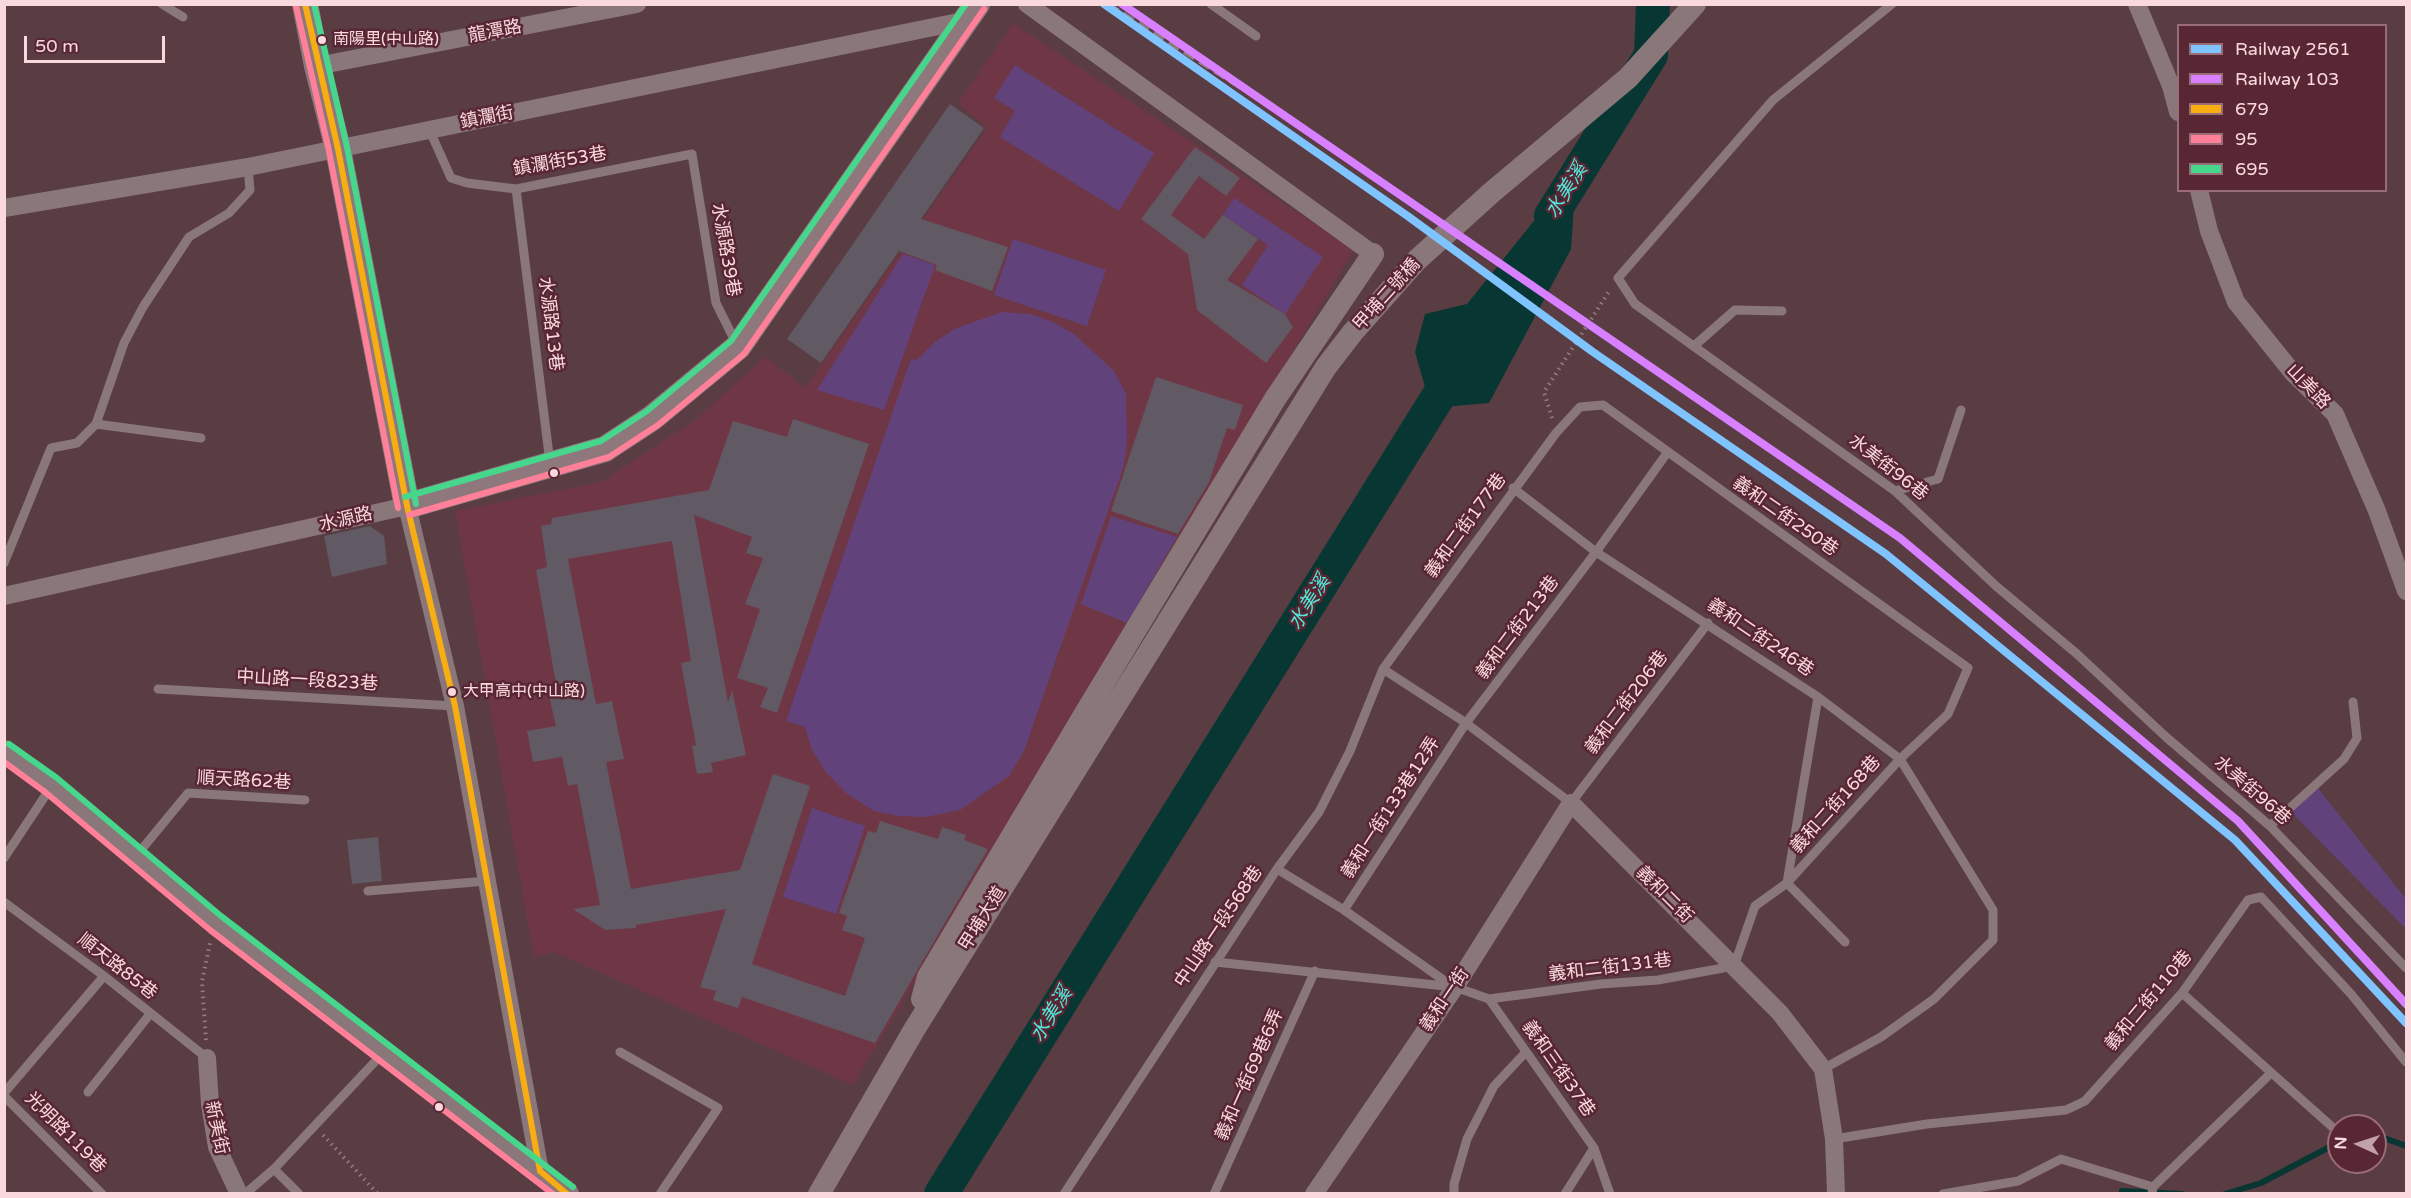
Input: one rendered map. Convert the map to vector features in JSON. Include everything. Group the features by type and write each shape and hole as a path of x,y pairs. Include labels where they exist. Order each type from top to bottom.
{"main road":[{"path":"305,4 317,66 338,149 407,506"},
{"name":"水源路","path":"407,506 605,449 652,418 738,347 972,12"}],"street":[{"name":"龍潭路","path":"317,66 637,4"},
{"path":"914,1030 928,977 940,956 1275,399 1372,254 1027,4"},
{"name":"甲埔二號橋","path":"1150,647 1303,402 1353,332 1425,254 1491,193 1628,78 1695,4"},
{"path":"2137,4 2171,86 2177,108"},
{"name":"鎮瀾街","path":"4,208 248,167 338,149 972,12"},
{"name":"山美路","path":"2199,192 2209,231 2235,302 2293,373 2335,414 2378,511 2406,591"},
{"path":"407,506 455,706 540,1171"},
{"name":"水源路","path":"4,596 407,506"},
{"name":"甲埔大道","path":"819,1194 914,1030 1150,647"},
{"path":"4,752 51,785 137,855 215,923 568,1194"},
{"name":"義和二街","path":"1571,803 1780,1013 1823,1069 1834,1139 1836,1194"},
{"name":"義和一街","path":"1314,1194 1455,987 1571,803"},
{"name":"新美街","path":"207,1058 210,1104 217,1147 239,1194"}],"lane":[{"path":"162,4 183,16"},
{"path":"1211,4 1256,36"},
{"path":"1618,278 1773,100 1892,4"},
{"name":"鎮瀾街53巷","path":"429,129 452,178 467,183 516,189 692,154"},
{"name":"水源路39巷","path":"692,154 716,303 738,347"},
{"path":"4,563 51,448 77,443 96,424 124,343 143,307 189,237 229,213 250,190 248,167"},
{"name":"水源路13巷","path":"516,189 550,463"},
{"name":"水美街96巷","path":"1618,278 1635,304 1895,491 1996,586 2077,654 2166,737 2270,826 2406,968"},
{"path":"1694,346 1735,310 1782,311"},
{"name":"義和二街250巷","path":"1580,407 1603,405 1968,668"},
{"name":"義和二街177巷","path":"1383,669 1514,488 1556,433 1580,407"},
{"path":"1895,491 1938,479 1961,410"},
{"path":"96,424 201,438"},
{"name":"義和二街213巷","path":"1466,723 1596,552 1667,453"},
{"path":"1514,488 1596,552"},
{"name":"義和二街246巷","path":"1596,552 1708,623 1818,697 1900,759"},
{"name":"義和二街206巷","path":"1571,803 1708,623"},
{"name":"義和二街168巷","path":"1734,966 1755,906 1787,883 1900,759 1948,714 1968,668"},
{"name":"義和二街","path":"1383,669 1466,723 1571,803"},
{"name":"中山路一段568巷","path":"1064,1194 1277,869 1319,812 1350,751 1383,669"},
{"name":"中山路一段823巷","path":"158,689 455,706"},
{"path":"1818,697 1787,883 1845,942"},
{"path":"2270,826 2344,759 2357,738 2353,702"},
{"name":"義和一街133巷12弄","path":"1344,910 1466,723"},
{"path":"1823,1069 1881,1037 1934,999 1993,940 1993,910 1900,759"},
{"path":"4,858 51,785"},
{"name":"順天路62巷","path":"137,855 188,794 305,800"},
{"path":"1277,869 1344,910 1455,987"},
{"path":"368,891 487,881"},
{"name":"義和二街110巷","path":"1834,1139 1950,1121 2066,1110 2085,1101 2182,993 2248,900 2261,897 2351,994 2406,1062"},
{"name":"順天路85巷","path":"4,902 104,976 207,1058"},
{"path":"1215,962 1455,987 1489,999"},
{"name":"義和二街131巷","path":"1489,999 1601,984 1658,980 1734,966"},
{"name":"義和一街69巷6弄","path":"1214,1194 1315,971"},
{"path":"4,1094 104,976"},
{"path":"2182,993 2327,1123"},
{"name":"義和三街37巷","path":"1489,999 1594,1148 1610,1194"},
{"path":"88,1092 150,1014"},
{"path":"245,1194 274,1169 384,1052"},
{"path":"620,1052 718,1108 660,1194"},
{"path":"1454,1194 1454,1184 1467,1139 1494,1086 1525,1053"},
{"path":"1943,1194 2018,1181 2061,1159 2153,1190 2270,1074"},
{"name":"光明路119巷","path":"4,1094 102,1194"},
{"path":"1565,1194 1594,1148"},
{"path":"274,1169 299,1194"}],"path":[{"path":"1556,433 1544,392 1618,278"},
{"path":"207,1058 202,982 215,923"},
{"path":"315,1127 378,1194"}],"shaded area":[{"path":"1013,23 1354,250 853,1085 554,952 534,957 455,511 601,482 695,420 765,357 805,388 987,128 958,103"},
{"path":"1015,65 1154,153 1119,211 1000,137 1015,111 994,98"},
{"path":"1234,198 1323,257 1285,314 1242,285 1268,245 1223,215"},
{"path":"1013,239 1106,270 1087,326 994,295"},
{"path":"903,254 935,265 884,410 817,390"},
{"path":"1002,312 1031,314 1055,323 1074,334 1114,371 1126,394 1127,445 1123,468 1024,751 1009,776 960,810 926,817 899,816 874,811 846,793 826,772 812,750 805,727 786,721 911,359 917,360 935,342 954,329"},
{"path":"1111,516 1177,537 1127,623 1081,604"},
{"path":"2313,782 2406,899 2406,929 2293,814 2299,799"},
{"path":"812,808 865,826 836,914 783,897"}],"water":[{"path":"1576,176 1571,249 1489,403 1431,408 1415,352 1425,314 1467,304 1546,206"}],"building":[{"path":"950,104 984,128 921,219 1008,247 992,291 935,270 937,265 899,251 821,363 787,339"},
{"path":"1195,147 1240,178 1226,196 1199,176 1171,215 1204,239 1223,215 1258,239 1227,280 1285,314 1293,327 1266,363 1197,310 1188,254 1141,219"},
{"path":"1156,377 1243,405 1235,430 1227,428 1209,482 1178,534 1111,511"},
{"path":"793,419 869,444 777,713 760,707 768,688 737,678 760,609 745,604 763,558 746,553 752,537 694,515 728,702 732,690 746,755 711,763 713,772 697,774 692,746 696,745 681,663 691,661 672,541 568,559 596,704 612,701 624,759 606,762 631,889 740,870 773,774 810,786 752,964 845,996 865,938 842,930 847,916 839,913 868,831 876,833 880,821 938,839 942,827 966,835 964,840 988,849 875,1043 742,997 738,1008 713,1000 716,991 700,987 726,909 636,925 636,928 605,930 573,909 600,905 577,784 568,786 562,757 533,762 527,731 556,726 549,696 558,695 536,570 547,567 541,526 551,524 552,518 709,490 733,421 787,437"},
{"path":"370,526 384,536 387,564 332,577 324,536"},
{"path":"378,837 382,881 352,884 347,840"}],"waterway":[{"name":"水美溪","path":"1551,216 1651,55 1653,4"},
{"name":"水美溪","path":"941,1194 1456,368"},
{"path":"2387,1139 2406,1146"},
{"path":"2225,1194 2261,1183 2327,1148"},
{"path":"2122,1191 2182,1194"}],"railway":[{"path":"1108,4 1243,89"}],"rail line":[{"name":"2561","path":"1104,4 1409,217 1593,352 1886,554 2235,840 2406,1023"},
{"name":"103","path":"1122,4 1900,538 2238,821 2406,1004"}],"transit line":[{"name":"679","path":"305,4 338,149 407,506 455,706 540,1171 567,1194"},
{"name":"695","path":"314,4 347,147 416,504"},
{"name":"695","path":"405,497 601,441 647,411 731,341 966,4"},
{"name":"95","path":"296,6 329,151 398,508"},
{"name":"95","path":"409,515 609,457 658,425 744,354 984,9"},
{"name":"695","path":"9,744 57,778 221,916 573,1187"},
{"name":"95","path":"4,762 45,792 210,930 553,1194"}],"place":[{"name":"南陽里(中山路)","path":"322,40"},
{"name":"大甲高中(中山路)","path":"452,692"}]}
